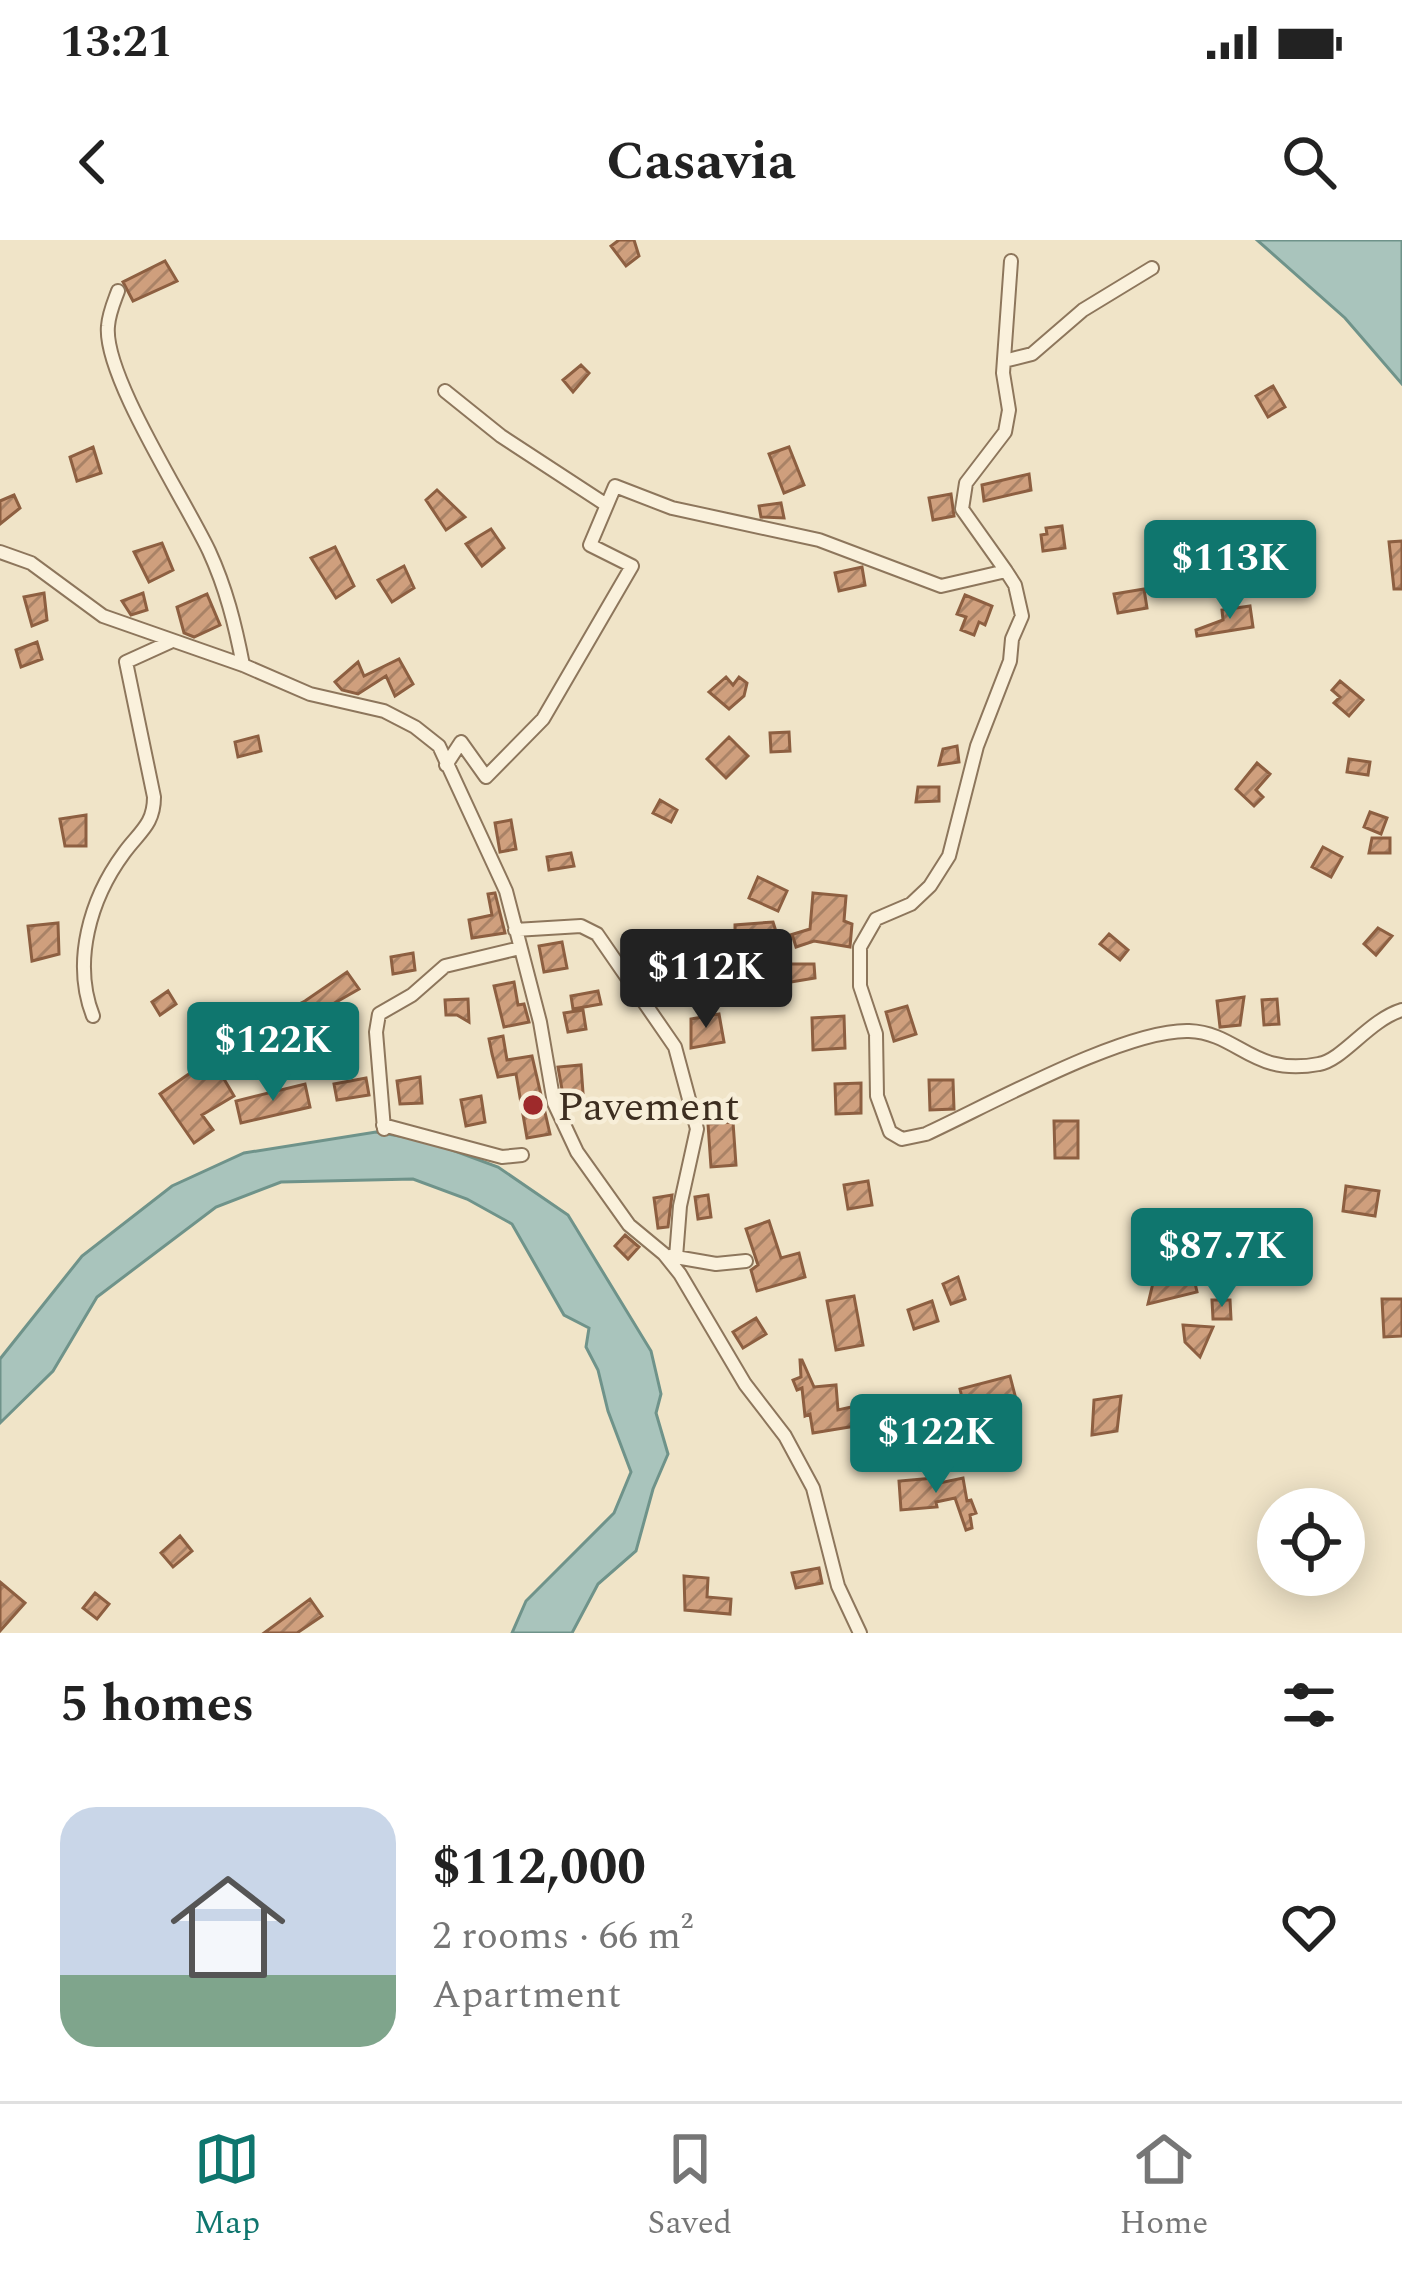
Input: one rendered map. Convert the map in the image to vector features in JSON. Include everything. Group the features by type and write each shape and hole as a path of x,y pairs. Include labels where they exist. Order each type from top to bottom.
{"street":[{"path":"1011,261 1005,432 966,483 962,509 1015,585 1022,616 1012,639 1010,662 977,746 949,856 930,886 911,904 876,920 860,947 860,986 876,1034 877,1096 890,1132 902,1139 926,1134 1136,1039 1184,1031 1206,1033 1253,1058 1288,1069 1327,1063 1354,1038 1402,1010"},
{"path":"1004,361 1032,354 1083,310 1152,268"},
{"path":"118,290 107,328 111,357 216,567 231,602 243,664"},
{"path":"445,391 501,436 605,504"},
{"path":"446,765 460,742 486,777 543,719 632,566 590,545 615,486 672,508 819,539 941,586 1006,572"},
{"path":"0,552 31,563 104,616 243,664 310,694 384,712 439,746 506,891 540,1022 554,1103 577,1152 629,1225 670,1256 745,1384 785,1436 813,1488 838,1586 860,1633"},
{"path":"93,1016 83,990 85,940 97,904 124,852 154,815 126,662 171,641"},
{"path":"515,931 580,926 597,934 675,1047 697,1130 670,1256"},
{"path":"520,948 445,966 412,995 379,1014 376,1032 383,1127 502,1157 522,1155"},
{"path":"670,1256 716,1264 746,1261"}],"water":[{"path":"1257,240 1402,240 1402,384 1345,318"},
{"path":"376,1132 428,1141 498,1167 568,1215 651,1351 661,1394 656,1413 668,1454 636,1551 598,1584 572,1633 512,1633 526,1601 614,1513 631,1472 586,1347 589,1328 564,1315 512,1224 467,1199 413,1179 281,1182 216,1207 97,1297 53,1371 0,1423 0,1359 82,1256 172,1186 244,1153"}],"building":[{"path":"619,240 634,240 639,256 626,266 611,246"},
{"path":"165,261 177,281 133,301 123,282"},
{"path":"581,365 589,373 573,392 563,380"},
{"path":"1273,386 1285,407 1268,417 1256,396"},
{"path":"93,447 101,473 77,481 70,457"},
{"path":"789,447 804,485 784,493 769,454"},
{"path":"1029,474 1031,490 984,501 982,485"},
{"path":"437,490 465,517 446,530 426,500"},
{"path":"951,494 954,516 933,520 929,498"},
{"path":"14,495 20,508 0,524 0,501"},
{"path":"781,503 784,518 761,517 759,506"},
{"path":"1062,526 1065,548 1043,551 1041,535 1047,534 1046,528"},
{"path":"491,529 504,548 482,566 466,544"},
{"path":"1402,541 1402,589 1394,589 1389,542"},
{"path":"162,543 173,570 149,582 134,552"},
{"path":"335,547 354,586 336,598 311,558"},
{"path":"404,566 414,588 392,602 378,580"},
{"path":"862,567 865,585 839,591 835,573"},
{"path":"1144,589 1147,608 1118,613 1114,594"},
{"path":"44,593 47,620 32,626 24,597"},
{"path":"143,593 147,610 131,615 122,601"},
{"path":"207,594 220,625 194,637 184,633 177,607"},
{"path":"965,595 992,606 985,625 979,622 974,635 961,630 966,617 957,614"},
{"path":"1250,606 1253,627 1197,636 1196,630 1223,620 1222,610"},
{"path":"37,642 42,659 21,667 16,650"},
{"path":"399,659 413,684 395,696 386,676 358,694 342,690 335,682 358,662 364,676"},
{"path":"726,677 733,685 739,677 747,683 744,696 729,709 709,692"},
{"path":"1340,681 1363,700 1349,716 1334,703 1340,697 1332,690"},
{"path":"789,732 790,751 771,752 770,733"},
{"path":"258,736 261,751 238,757 235,742"},
{"path":"729,737 748,756 726,778 707,759"},
{"path":"957,746 959,762 939,765 943,749"},
{"path":"1349,759 1370,762 1368,775 1347,772"},
{"path":"1257,763 1270,774 1256,790 1263,797 1254,806 1236,789"},
{"path":"918,787 939,787 939,801 916,802"},
{"path":"660,800 677,810 671,822 653,813"},
{"path":"1370,812 1387,818 1381,834 1364,827"},
{"path":"86,815 86,846 65,846 60,819"},
{"path":"511,820 516,849 500,852 495,823"},
{"path":"1372,838 1390,838 1390,853 1369,853"},
{"path":"1323,847 1342,857 1331,877 1312,867"},
{"path":"571,853 574,866 549,870 547,857"},
{"path":"758,877 787,891 778,911 749,898"},
{"path":"495,893 505,933 472,938 469,920 492,915 488,894"},
{"path":"813,893 846,896 844,921 852,924 850,947 814,941 796,947 793,937 787,936 810,929"},
{"path":"773,922 779,941 735,942 735,925"},
{"path":"58,923 59,954 32,961 28,926"},
{"path":"1378,928 1392,936 1376,955 1364,944"},
{"path":"1109,934 1128,950 1120,960 1100,944"},
{"path":"562,942 567,968 544,972 539,946"},
{"path":"652,943 661,988 649,991 638,975 633,946"},
{"path":"413,953 415,970 393,974 391,957"},
{"path":"785,964 814,964 815,978 785,983"},
{"path":"347,972 359,989 221,1074 234,1096 202,1115 213,1130 194,1143 160,1094"},
{"path":"514,982 518,1005 524,1004 529,1022 504,1027 494,986"},
{"path":"168,991 176,1004 160,1015 152,1002"},
{"path":"598,991 601,1004 573,1009 571,996"},
{"path":"1244,997 1240,1025 1220,1027 1217,1001"},
{"path":"468,999 469,1022 446,1015 445,1000"},
{"path":"1277,999 1279,1024 1264,1025 1262,1000"},
{"path":"907,1006 916,1034 894,1041 886,1012"},
{"path":"583,1010 586,1029 568,1032 564,1013"},
{"path":"719,1014 724,1042 691,1048 691,1019"},
{"path":"844,1016 845,1048 813,1050 812,1018"},
{"path":"503,1036 507,1060 532,1056 550,1134 527,1138 516,1074 498,1077 492,1054 489,1039"},
{"path":"581,1065 583,1093 563,1095 558,1067"},
{"path":"420,1077 422,1103 400,1104 397,1081"},
{"path":"366,1078 369,1095 337,1100 334,1084"},
{"path":"929,1080 953,1080 954,1109 930,1110"},
{"path":"861,1083 861,1113 836,1114 835,1084"},
{"path":"305,1084 310,1107 241,1123 236,1101"},
{"path":"481,1096 485,1122 466,1126 461,1100"},
{"path":"1054,1121 1078,1121 1078,1158 1055,1158"},
{"path":"733,1122 736,1165 711,1167 708,1124"},
{"path":"868,1181 872,1205 848,1209 844,1185"},
{"path":"1346,1186 1379,1191 1375,1216 1343,1211"},
{"path":"672,1195 668,1227 658,1228 654,1198"},
{"path":"708,1195 711,1217 698,1219 695,1197"},
{"path":"769,1221 781,1258 799,1253 805,1277 757,1291 751,1270 758,1265 746,1229"},
{"path":"625,1235 639,1247 628,1259 615,1246"},
{"path":"1193,1274 1197,1292 1148,1304 1153,1283"},
{"path":"958,1277 965,1299 951,1304 943,1284"},
{"path":"854,1296 863,1345 836,1350 827,1301"},
{"path":"1382,1299 1402,1299 1402,1336 1384,1337"},
{"path":"1212,1300 1230,1300 1231,1319 1213,1319"},
{"path":"932,1301 938,1321 914,1329 908,1310"},
{"path":"756,1318 766,1334 743,1348 733,1332"},
{"path":"1183,1325 1213,1327 1200,1357 1185,1342"},
{"path":"800,1360 814,1387 836,1385 838,1410 869,1403 874,1423 813,1433 810,1414 805,1416 802,1388 797,1390 793,1380 801,1377"},
{"path":"1010,1376 1018,1407 967,1420 960,1389"},
{"path":"1121,1396 1117,1431 1092,1435 1094,1400"},
{"path":"935,1478 935,1484 963,1478 967,1501 971,1500 976,1513 970,1515 972,1528 966,1530 955,1498 936,1502 937,1507 901,1510 899,1481"},
{"path":"180,1536 192,1551 173,1567 161,1553"},
{"path":"819,1568 822,1583 796,1588 792,1573"},
{"path":"684,1576 708,1578 707,1597 731,1599 730,1614 685,1610"},
{"path":"0,1582 25,1603 0,1631"},
{"path":"95,1593 109,1604 97,1619 83,1608"},
{"path":"310,1599 322,1616 297,1633 264,1633"}],"place":[{"name":"Pavement","path":"533,1105"}]}
